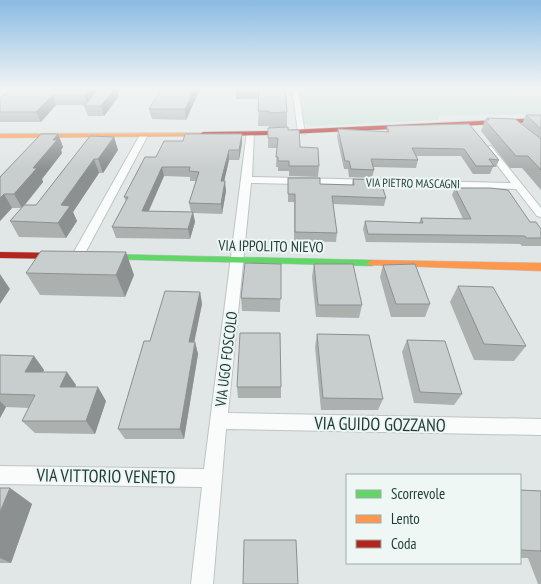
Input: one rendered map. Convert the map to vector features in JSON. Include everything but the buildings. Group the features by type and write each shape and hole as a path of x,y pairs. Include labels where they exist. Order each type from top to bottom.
{"street":[{"path":"299,115 302,132"},
{"path":"0,136 37,140 144,135 250,134 541,120"},
{"path":"508,121 518,130"},
{"path":"467,123 541,214"},
{"name":"VIA UGO FOSCOLO","path":"202,584 218,421 247,180 250,134"},
{"path":"87,257 144,135"},
{"name":"VIA PIETRO MASCAGNI","path":"247,180 518,186"},
{"name":"VIA IPPOLITO NIEVO","path":"0,255 541,267"},
{"name":"VIA GUIDO GOZZANO","path":"218,421 541,427"},
{"name":"VIA VITTORIO VENETO","path":"0,475 212,478"}],"green space":[{"path":"303,115 476,115 438,116 439,120 312,126 304,123"}],"traffic: fast":[{"path":"105,257 372,263"}],"traffic: slow":[{"path":"0,136 203,134"},
{"path":"372,263 541,267"}],"traffic: jam":[{"path":"203,134 267,133 541,120"},
{"path":"0,255 62,256"}]}
